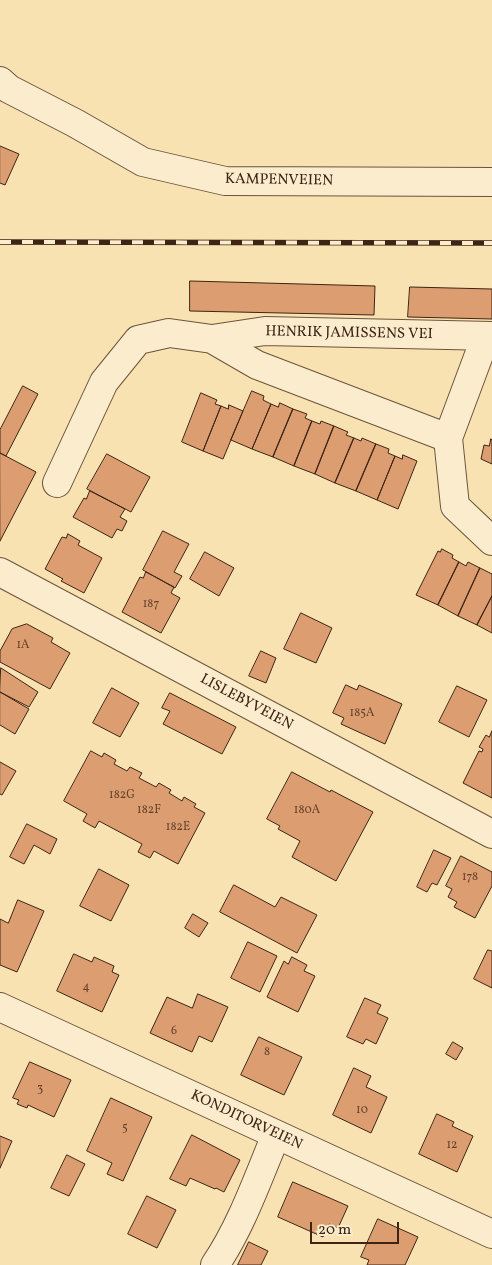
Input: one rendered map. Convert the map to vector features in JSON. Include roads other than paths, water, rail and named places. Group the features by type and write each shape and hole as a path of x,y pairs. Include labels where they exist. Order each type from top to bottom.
{"street":[{"name":"KAMPENVEIEN","path":"0,81 9,89 75,123 143,162 226,181 492,182"},
{"name":"HENRIK JAMISSENS VEI","path":"57,483 104,382 138,340 169,333 212,339 265,331 489,336 448,438 455,506 492,540"},
{"name":"HENRIK JAMISSENS VEI","path":"212,339 257,365 448,438"},
{"name":"LISLEBYVEIEN","path":"2,577 492,834"},
{"name":"KONDITORVEIEN","path":"0,1007 492,1234"},
{"path":"215,1265 223,1253 251,1194 276,1135"}],"railway":[{"path":"0,242 492,243"}]}
